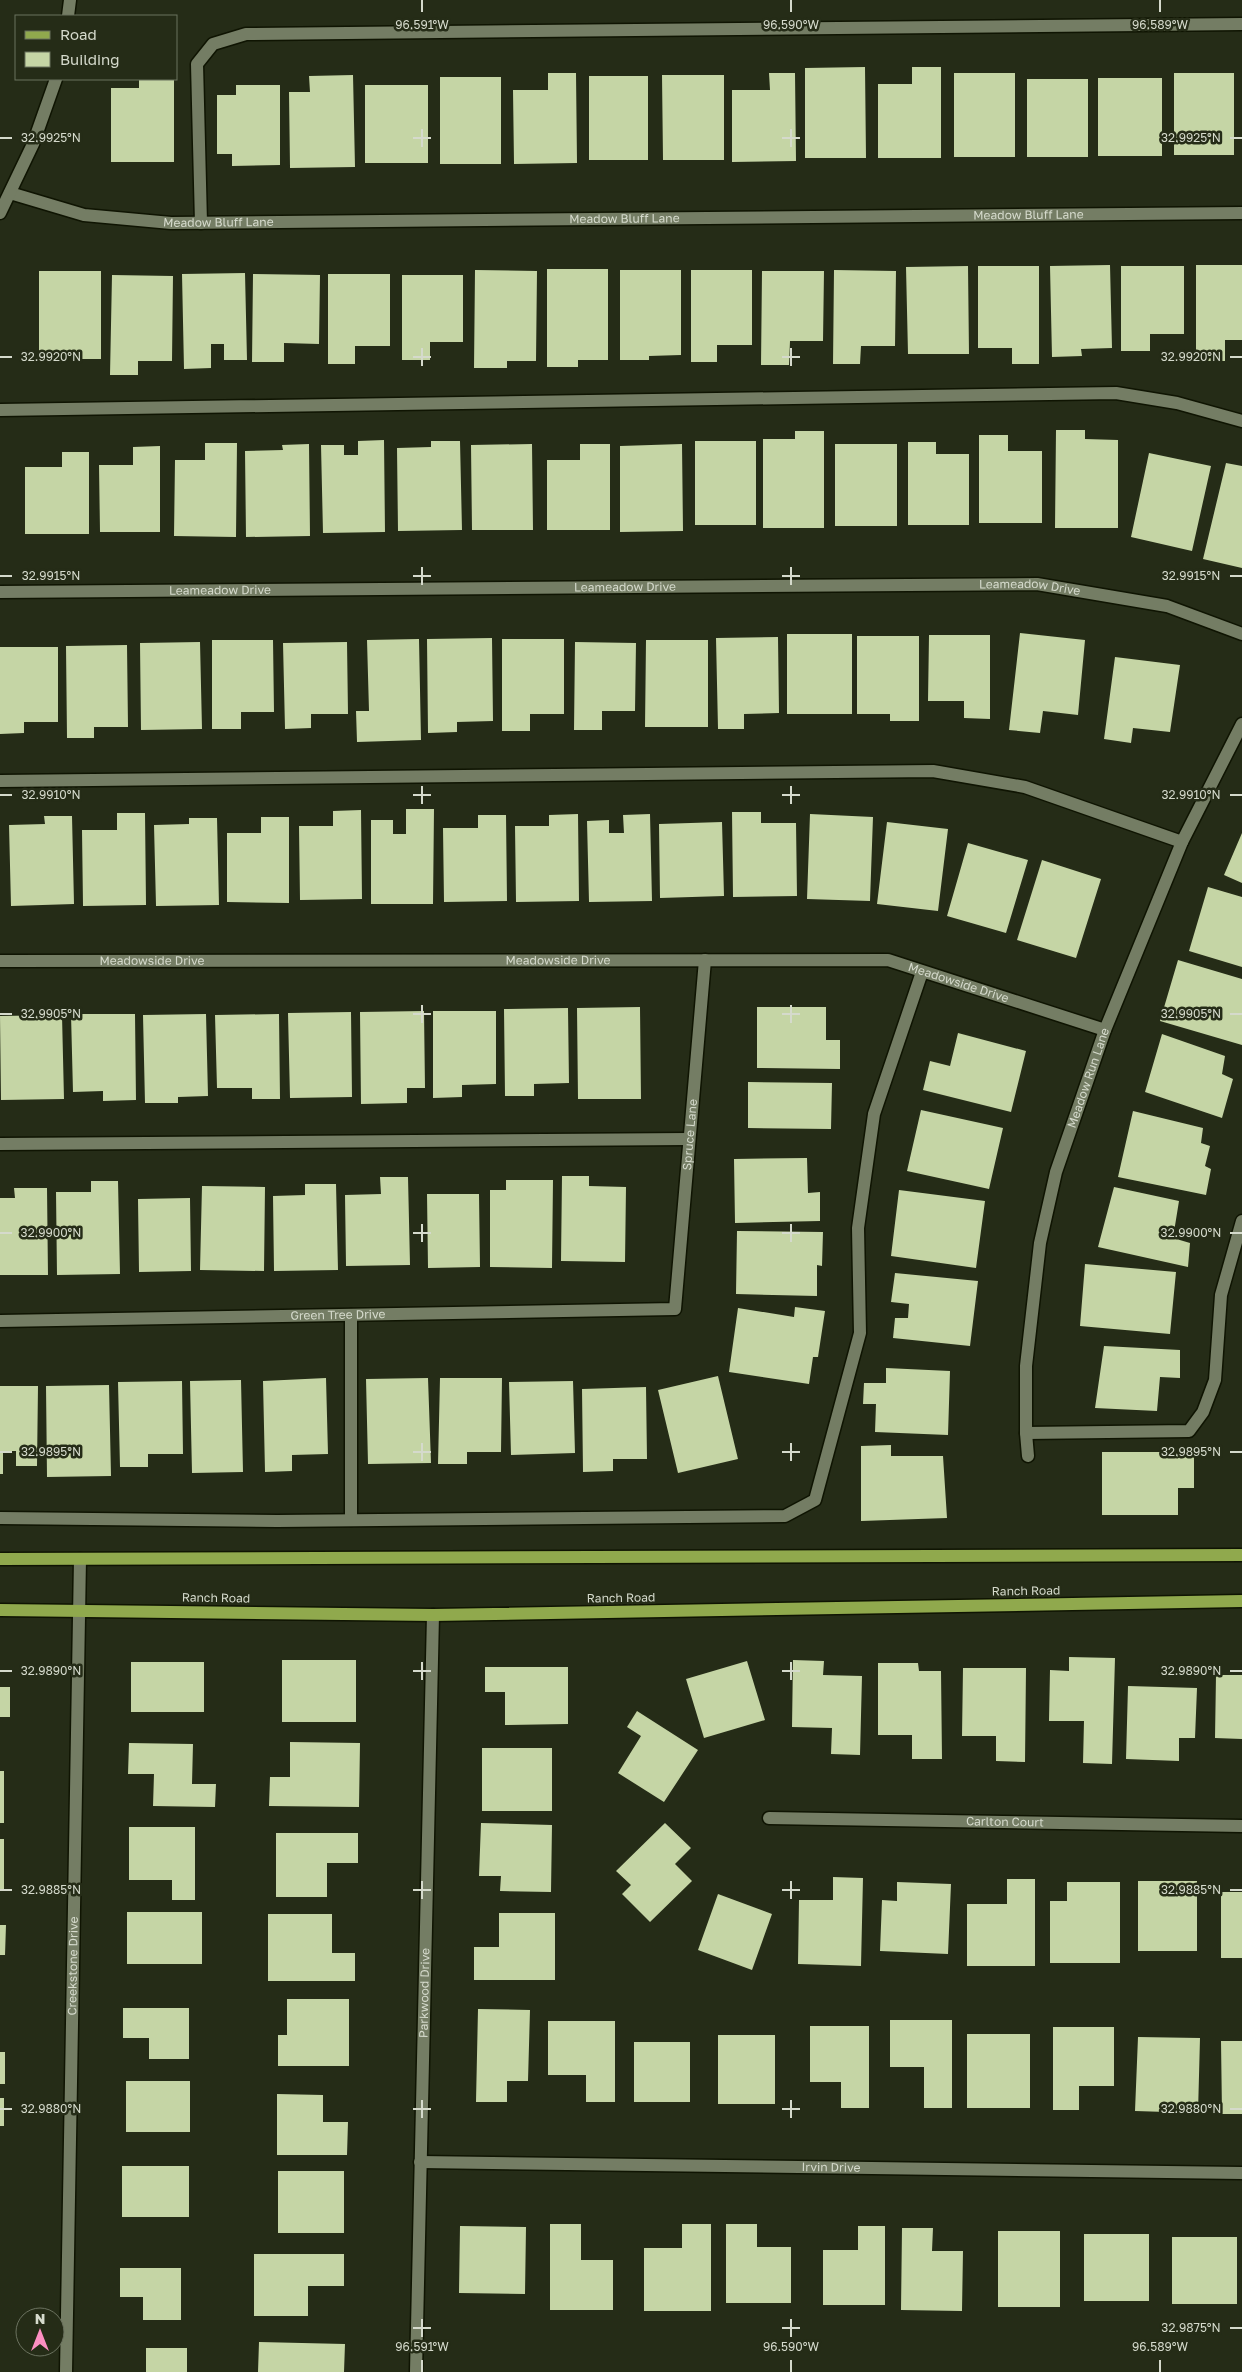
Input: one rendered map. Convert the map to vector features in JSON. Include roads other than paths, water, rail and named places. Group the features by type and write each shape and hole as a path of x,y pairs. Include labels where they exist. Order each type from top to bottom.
{"main road":[{"path":"0,1559 1242,1555"},
{"name":"Ranch Road","path":"0,1610 432,1615 1242,1601"}],"street":[{"path":"68,15 70,0"},
{"path":"201,223 197,64 212,44 246,34 1242,24"},
{"path":"0,213 33,144 56,80"},
{"name":"Meadow Bluff Lane","path":"10,193 84,215 171,223 1242,213"},
{"path":"0,410 1116,392 1177,403 1242,421"},
{"name":"Leameadow Drive","path":"0,592 1037,584 1167,606 1242,634"},
{"name":"Meadow Run Lane","path":"1028,1456 1026,1366 1040,1243 1056,1172 1105,1030 1182,842 1242,724"},
{"path":"0,781 933,771 1025,787 1182,842"},
{"name":"Spruce Lane","path":"675,1309 705,960"},
{"name":"Meadowside Drive","path":"0,961 888,960 1105,1030"},
{"path":"0,1518 351,1520 785,1516 814,1500 860,1333 858,1228 874,1114 922,972"},
{"path":"0,1144 689,1139"},
{"path":"1026,1433 1189,1430 1203,1412 1215,1380 1221,1295 1242,1221"},
{"name":"Green Tree Drive","path":"0,1321 675,1309"},
{"path":"351,1315 351,1520"},
{"name":"Creekstone Drive","path":"66,2372 80,1559"},
{"name":"Parkwood Drive","path":"416,2372 432,1615"},
{"name":"Carlton Court","path":"769,1818 1242,1826"},
{"name":"Irvin Drive","path":"420,2162 1242,2173"}]}
